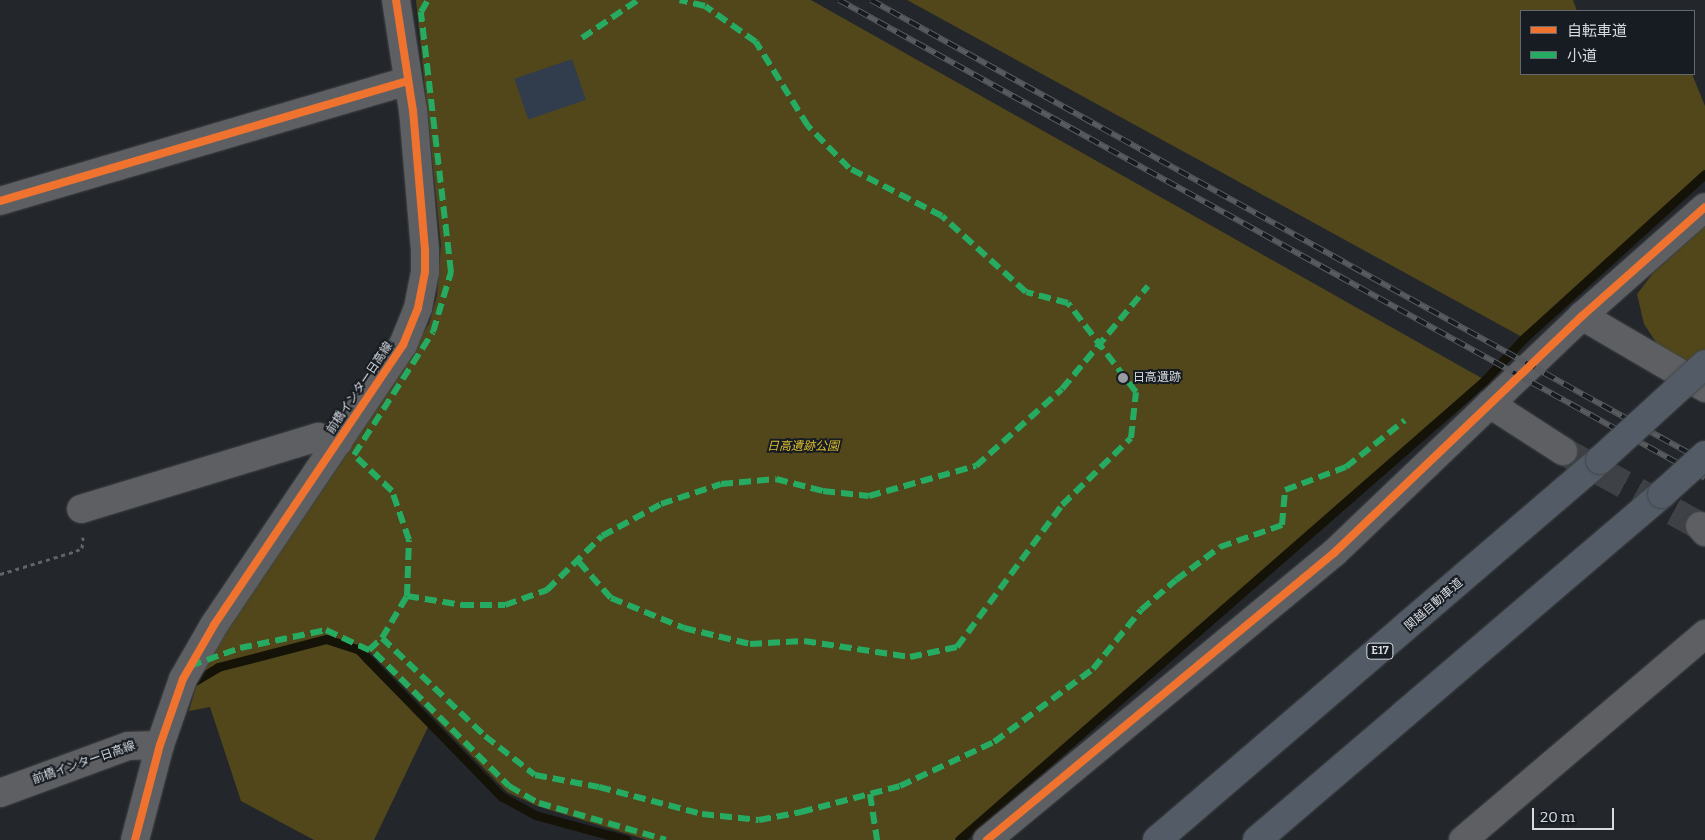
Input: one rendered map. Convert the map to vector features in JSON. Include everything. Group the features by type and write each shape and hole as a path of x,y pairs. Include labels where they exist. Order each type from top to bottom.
{"highway":[{"name":"関越自動車道","path":"1158,840 1600,460 1705,364"},
{"path":"1257,840 1662,494 1705,455"}],"street":[{"name":"前橋インター日高線","path":"0,793 128,746 160,745 183,679 214,625 402,345 423,291 425,250 408,81 396,0"},
{"path":"0,201 408,81"},
{"path":"987,840 1334,552 1582,316 1705,207"},
{"path":"1582,316 1705,388"},
{"path":"1490,404 1563,450"},
{"path":"81,509 318,437 338,442"},
{"path":"1463,840 1705,634"},
{"path":"135,840 160,745"}],"path":[{"path":"0,574 82,548 81,509"}],"green space":[{"name":"日高遺跡公園","path":"416,0 811,0 1485,380 959,840 647,840 537,806 507,792 370,652 362,660 428,727 374,840 314,840 241,801 210,707 189,711 202,665 429,324 437,296 441,245"},
{"path":"907,0 1573,0 1577,10 1520,10 1520,75 1692,75 1705,106 1705,174 1524,338"},
{"path":"1705,226 1705,374 1659,347 1644,324 1637,294 1654,272"}],"building":[{"path":"572,59 586,100 528,120 514,79"}],"waterway":[{"path":"959,840 1485,380 1524,338 1705,174"},
{"path":"195,681 218,667 326,639 359,650 501,796 535,815 627,840"}],"tunnel":[{"path":"1563,451 1700,526"}],"railway":[{"path":"839,0 1705,478"},
{"path":"871,0 1705,462"}],"marked path":[{"path":"369,650 382,638 407,596 409,540 392,491 354,455 433,332 451,272 421,12 428,0"},
{"path":"582,38 638,0"},
{"path":"579,562 611,598 684,628 750,644 804,641 910,657 957,647 1062,505 1131,438 1136,392 1068,303 1026,292 942,216 849,168 808,126 756,42 705,6 680,0"},
{"path":"407,596 462,605 505,605 547,590 602,536 661,504 721,484 776,479 823,491 869,496 976,466 1062,389 1148,286"},
{"path":"382,638 485,736 535,775 599,787 702,814 759,820 801,812 900,786 994,742 1093,669 1141,610 1176,580 1220,547 1282,525 1285,490 1346,467 1405,420"},
{"path":"190,666 240,648 326,630 375,653 509,786 539,803 666,840"},
{"path":"870,794 877,840"}],"cycle path":[{"path":"135,840 160,745 183,679 214,625 403,345 418,308 425,272 425,250 413,111 396,0"},
{"path":"0,201 408,81"},
{"path":"987,840 1334,553 1582,316 1705,207"}],"place":[{"name":"日高遺跡","path":"1123,378"}]}
